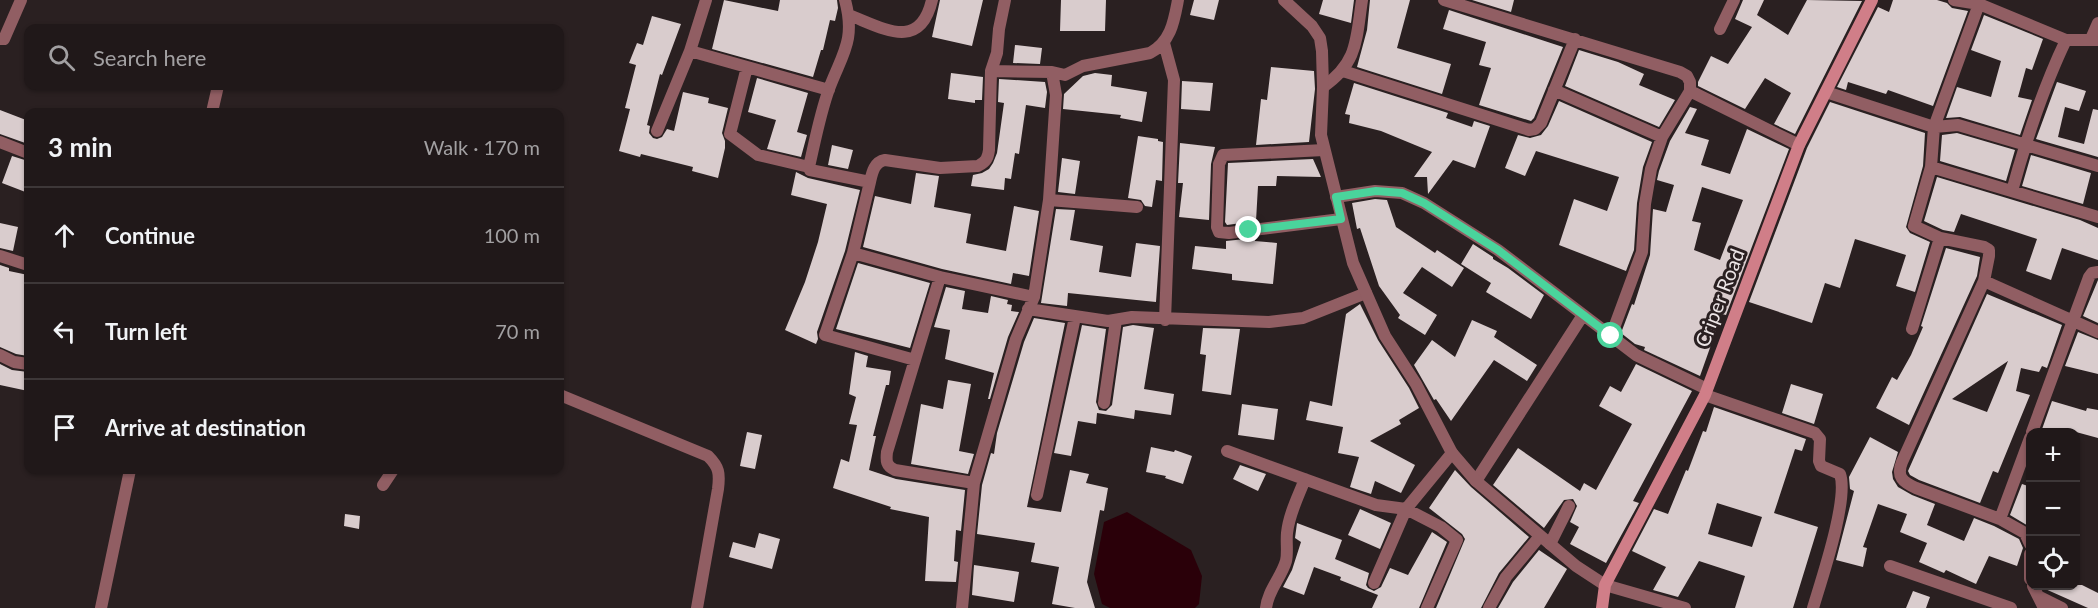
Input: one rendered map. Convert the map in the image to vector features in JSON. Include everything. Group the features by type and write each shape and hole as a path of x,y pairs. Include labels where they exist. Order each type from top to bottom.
{"main road":[{"name":"Criper Road","path":"1602,608 1605,585 1706,392 1799,145 1872,0"}],"street":[{"path":"0,39 4,39 21,0"},
{"path":"657,131 690,51 706,0"},
{"path":"809,167 829,90 846,52 849,15 845,0"},
{"path":"849,15 897,33 908,32 926,20 932,0"},
{"path":"915,360 825,335 853,253 876,166 885,160 940,168 978,166 984,164 988,158 991,71 997,53 1005,0"},
{"path":"991,71 1052,72 1065,75 1083,66 1150,53 1164,43 1171,31 1178,0"},
{"path":"1284,0 1312,26 1320,38 1323,87 1320,121 1324,150 1353,263 1384,336 1416,384 1452,453 1476,481 1576,566 1605,585 1685,608"},
{"path":"1323,87 1343,71 1349,63 1357,35 1362,0"},
{"path":"1444,0 1680,72 1690,81 1690,91 1662,137 1651,169 1645,204 1642,252 1611,336"},
{"path":"1720,29 1734,0"},
{"path":"1954,0 1979,4 2066,40 2094,40 2098,23"},
{"path":"1979,4 1934,127 1931,167 1914,226 1940,238 1984,247 1989,250 1989,256 1984,280 1899,472 1902,481 2000,519 2027,536"},
{"path":"1343,71 1529,130 1535,129 1541,123 1575,39"},
{"path":"2012,191 2025,145 2066,40"},
{"path":"1164,43 1174,80 1165,320"},
{"path":"690,51 829,90"},
{"path":"747,67 730,134 759,155 809,167 810,170 870,182"},
{"path":"962,608 974,483 1001,384 1031,303 1049,200 1056,95 1052,72"},
{"path":"213,108 217,90"},
{"path":"1554,90 1662,137"},
{"path":"1690,91 1799,145"},
{"path":"1826,92 1934,127 1959,125 2098,166"},
{"path":"0,142 24,151"},
{"path":"1324,150 1223,155 1219,164 1217,227 1219,232 1229,233 1341,219"},
{"path":"1931,167 2098,217"},
{"path":"1336,197 1376,191 1402,193 1424,203 1498,250 1636,355 1706,392 1815,433 1820,439 1819,461 1821,466 1840,474 1842,489 1835,529 1813,608"},
{"path":"1049,200 1137,207"},
{"path":"1912,329 1940,238"},
{"path":"853,253 1075,317 1116,320 1132,318 1269,322 1303,318 1366,293"},
{"path":"0,256 24,264"},
{"path":"2034,428 2089,277 2092,273 2098,272"},
{"path":"940,277 886,452 886,461 888,467 910,473 974,483"},
{"path":"1984,280 2098,332"},
{"path":"1476,481 1583,315"},
{"path":"1036,495 1075,317"},
{"path":"1104,403 1116,320"},
{"path":"0,356 24,363"},
{"path":"564,397 708,456 717,465 720,474 718,489 697,608"},
{"path":"1227,451 1376,505 1406,509 1441,527 1457,540 1427,608"},
{"path":"2000,519 2026,451"},
{"path":"1374,583 1406,509 1452,453"},
{"path":"101,608 129,474"},
{"path":"383,485 390,474"},
{"path":"1266,608 1273,585 1286,560 1287,532 1291,514 1305,479"},
{"path":"1489,608 1506,577 1545,540 1569,506"},
{"path":"1890,567 2011,608"},
{"path":"2042,602 2062,608"}],"shaded area":[{"path":"1127,512 1191,550 1202,576 1199,604 1195,608 1110,608 1102,604 1094,574 1104,522"}],"building":[{"path":"724,0 778,11 780,0 837,0 835,21 830,20 823,50 821,50 813,77 712,49"},
{"path":"940,0 983,0 972,46 932,37"},
{"path":"1061,0 1106,0 1105,31 1060,31"},
{"path":"1194,0 1219,0 1214,20 1190,15"},
{"path":"1323,0 1354,0 1351,23 1319,14"},
{"path":"1370,0 1410,0 1397,48 1451,64 1442,94 1357,67 1367,30"},
{"path":"1472,0 1514,0 1511,12"},
{"path":"1743,0 1764,0 1757,15 1788,35 1807,0 1862,1 1795,134 1774,124 1791,93 1765,78 1745,109 1698,86 1711,56 1728,64 1752,27 1735,19"},
{"path":"1893,0 1937,0 1947,3 1952,8 1968,11 1933,106 1888,90 1886,94 1848,82 1846,90 1837,87 1878,7 1889,12"},
{"path":"1449,10 1563,47 1531,121 1479,105 1491,68 1479,65 1486,42 1443,29"},
{"path":"1984,15 2043,39 2032,70 2026,68 2018,97 2032,100 2020,135 1960,117 1946,118 1957,87 1991,97 2001,61 1971,50"},
{"path":"652,16 681,24 662,75 660,74 647,125 650,126 649,133 657,139 662,137 667,129 674,131 683,92 709,98 708,103 728,108 722,133 725,148 718,178 692,171 693,167 619,151 630,109 625,108 636,65 629,63 637,43 643,45"},
{"path":"1015,45 1042,48 1040,64 1013,63"},
{"path":"1579,50 1618,62 1644,74 1639,85 1675,100 1659,127 1565,86"},
{"path":"1271,67 1314,71 1315,89 1309,142 1256,145 1261,99 1267,100"},
{"path":"951,73 983,77 982,100 975,100 975,103 948,99"},
{"path":"1095,73 1112,75 1111,86 1147,92 1142,122 1120,118 1121,115 1063,109 1064,94 1083,76"},
{"path":"757,78 808,93 797,132 807,135 801,157 767,149 776,120 748,112"},
{"path":"999,79 1045,82 1047,92 1045,108 1026,105 1019,154 1015,153 1011,179 1005,178 1004,190 971,186 973,175 989,169 997,153 1004,103 998,102"},
{"path":"1182,81 1213,83 1210,111 1181,109"},
{"path":"2057,82 2086,91 2079,111 2065,107 2058,137 2084,144 2093,109 2098,110 2098,157 2036,139"},
{"path":"1354,83 1448,113 1446,118 1472,127 1474,121 1490,126 1475,168 1453,160 1428,194 1427,177 1414,177 1432,152 1381,131 1349,123 1350,115 1345,114"},
{"path":"1559,101 1652,142 1643,167 1637,203 1634,250 1626,271 1559,245 1574,199 1607,211 1619,177 1536,151 1525,176 1505,168 1518,135 1530,138 1541,135 1548,126"},
{"path":"1830,102 1925,133 1923,166 1906,227 1910,233 1930,242 1915,292 1896,286 1906,255 1855,239 1840,288 1825,283 1812,323 1749,302 1807,148"},
{"path":"1690,107 1697,109 1685,133 1709,140 1701,165 1730,174 1747,129 1789,149 1726,315 1722,314 1700,376 1644,350 1645,347 1635,344 1621,333 1632,304 1634,305 1650,255 1653,209 1666,212 1674,185 1657,180 1670,141","holes":["1702,187 1743,200 1720,260 1694,250 1701,223 1692,221"]},
{"path":"0,110 24,119 24,143 0,134"},
{"path":"1957,133 2015,150 2006,181 1940,161 1942,135"},
{"path":"1138,136 1163,142 1162,181 1156,180 1152,207 1145,206 1141,200 1128,198"},
{"path":"1180,143 1215,147 1211,164 1209,220 1179,217 1183,183 1178,183"},
{"path":"832,145 853,150 848,169 828,165"},
{"path":"2031,155 2091,173 2083,204 2022,186"},
{"path":"12,156 24,160 24,191 2,183"},
{"path":"1062,158 1080,161 1075,194 1058,192"},
{"path":"1313,159 1321,177 1277,176 1276,186 1258,186 1256,221 1227,225 1225,222 1228,163"},
{"path":"796,172 808,178 860,190 845,251 817,332 816,344 785,330 805,282 827,204 791,195"},
{"path":"916,173 939,176 934,207 971,214 966,243 1006,251 1014,206 1039,211 1029,276 1013,273 1011,284 942,269 863,247 875,196 911,204"},
{"path":"1937,177 2080,220 2098,228 2098,260 2062,248 2051,280 2026,271 2037,239 1961,214 1954,232 1943,230 1924,221"},
{"path":"1375,199 1387,200 1396,227 1435,253 1437,250 1464,268 1452,287 1422,267 1403,293 1437,315 1425,335 1398,318 1400,315 1379,286 1360,228 1357,229 1352,203"},
{"path":"1056,209 1075,210 1070,240 1103,246 1099,272 1131,277 1136,243 1160,246 1156,302 1068,293 1067,306 1041,303"},
{"path":"0,223 18,227 13,251 0,248"},
{"path":"1255,238 1255,241 1277,243 1273,284 1232,280 1232,274 1192,269 1195,246 1226,249 1226,241"},
{"path":"1473,244 1544,295 1531,319 1486,292 1491,283 1461,264"},
{"path":"1946,248 1980,257 1977,276 1909,425 1876,408 1892,377 1897,380 1911,355 1923,327 1921,326"},
{"path":"858,263 930,283 910,348 836,329"},
{"path":"0,265 9,268 9,271 24,274 24,355 0,347"},
{"path":"2098,280 2098,323 2083,316"},
{"path":"946,287 965,291 962,309 988,313 991,296 1008,300 1007,304 1012,305 1011,311 1019,312 1008,337 990,399 988,399 994,373 945,359 950,330 934,327"},
{"path":"1987,294 2062,325 2047,368 2042,366 2039,372 2021,368 2016,391 2030,395 1998,473 1993,471 1980,503 1919,480 1910,475 1908,471","holes":["2008,361 1987,412 1952,399"]},
{"path":"1360,304 1378,340 1419,408 1399,420 1401,424 1370,441 1415,465 1401,493 1375,481 1371,494 1350,487 1359,457 1338,453 1343,427 1306,420 1310,401 1332,406 1346,314"},
{"path":"1034,318 1065,323 1027,507 1061,512 1070,470 1089,474 1086,483 1108,488 1104,511 1100,510 1087,582 1095,608 1075,608 1052,604 1059,567 1031,562 1035,543 977,534 982,485 991,453 994,454 997,433 1024,342"},
{"path":"1472,320 1497,331 1494,337 1537,365 1527,381 1494,360 1451,421 1436,399 1434,400 1414,365 1432,340 1455,357"},
{"path":"1082,325 1106,329 1096,402 1099,410 1106,411 1112,405 1123,327 1133,325 1154,328 1144,389 1174,394 1171,415 1135,410 1134,419 1097,413 1096,424 1078,421 1071,456 1054,453"},
{"path":"1203,328 1240,329 1231,395 1202,391 1206,355 1200,354"},
{"path":"2078,332 2098,340 2098,374 2065,366"},
{"path":"855,352 868,356 866,367 891,371 889,385 886,385 873,436 876,436 869,470 896,479 965,490 961,531 956,530 954,561 958,562 956,582 925,581 929,517 890,509 891,507 833,488 841,459 849,462 857,425 849,424 856,397 849,394"},
{"path":"0,364 12,370 24,372 24,390 0,385"},
{"path":"1636,364 1692,391 1633,501 1639,503 1606,563 1570,544 1579,527 1570,522 1577,506 1573,499 1564,500 1544,528 1493,485 1518,448 1580,491 1584,483 1596,490 1632,424 1599,406 1610,386 1621,392"},
{"path":"948,380 971,384 959,451 974,454 968,474 911,464 921,404 943,409"},
{"path":"1791,384 1823,394 1814,424 1782,413"},
{"path":"2052,401 2086,411 2087,408 2098,410 2098,438 2080,433 2080,428 2042,428"},
{"path":"1242,404 1278,409 1274,440 1238,435"},
{"path":"1714,407 1806,439 1802,451 1795,449 1774,513 1818,527 1793,608 1735,608 1745,576 1699,561 1678,597 1653,590 1666,567 1632,551 1654,509 1668,514 1703,431 1706,432","holes":["1717,503 1762,517 1752,547 1708,534"]},
{"path":"747,432 762,435 755,469 740,466"},
{"path":"1870,437 1898,452 1892,472 1898,487 1935,504 1927,525 1964,541 1974,518 1994,526 2019,539 2023,548 2017,566 1989,556 1976,584 1946,570 1944,573 1919,562 1927,543 1900,532 1907,514 1878,504 1863,547 1867,548 1863,567 1836,560 1854,491 1850,489 1849,477"},
{"path":"1151,447 1174,452 1175,450 1192,456 1183,484 1165,478 1166,476 1146,472"},
{"path":"1240,465 1266,474 1258,491 1233,479"},
{"path":"1455,470 1471,487 1529,537 1499,573 1481,608 1436,608 1465,539 1462,534 1429,508"},
{"path":"2022,484 2026,485 2026,525 2010,515"},
{"path":"1360,509 1391,523 1380,549 1348,535"},
{"path":"345,514 360,516 359,529 344,526"},
{"path":"1297,523 1342,540 1335,559 1369,573 1366,585 1374,591 1381,587 1390,568 1408,575 1432,532 1447,542 1419,608 1372,608 1378,595 1314,567 1304,595 1283,587 1292,570 1301,542 1295,538"},
{"path":"759,533 780,539 772,569 729,557 733,542 755,548"},
{"path":"1539,550 1567,569 1544,608 1498,608 1513,582"},
{"path":"974,565 1019,572 1014,602 972,595"},
{"path":"2080,585 2082,585 2098,593 2098,608 2088,608 2048,590 2080,590"},
{"path":"1913,591 1930,597 1926,608 1906,608"}],"route":[{"path":"1249,230 1341,219 1336,197 1376,191 1402,193 1424,203 1460,228 1498,250 1611,336"}]}
